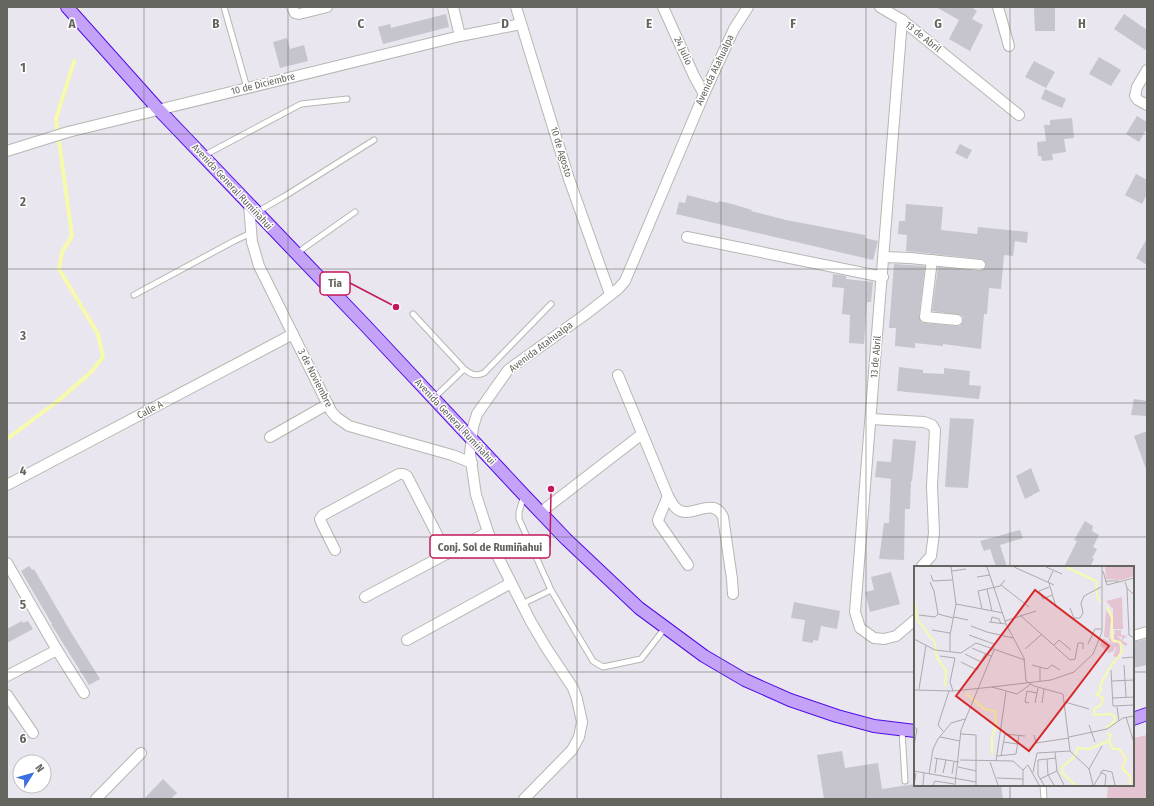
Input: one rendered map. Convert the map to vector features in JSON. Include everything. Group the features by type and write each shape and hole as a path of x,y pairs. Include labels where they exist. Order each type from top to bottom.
{"highway":[{"name":"Avenida General Rumiñahui","path":"67,7 159,110 524,495 566,539 639,608 704,656 745,680 790,700 836,716 874,726 914,731"},
{"path":"1134,719 1147,714"}],"street":[{"path":"292,7 295,13 299,14 328,7"},
{"path":"453,7 460,36"},
{"name":"10 de Agosto","path":"516,7 569,179 610,294"},
{"name":"24 Julio","path":"663,7 694,76 704,94"},
{"name":"Avenida Atahualpa","path":"527,798 572,750 578,737 582,722 577,698 573,688 547,650 497,555 488,532 476,495 470,454 472,427 477,414 508,370 586,314 618,289 625,281 704,94 734,29 748,7"},
{"name":"13 de Abril","path":"880,7 902,20 1019,115"},
{"path":"998,7 1010,46"},
{"name":"13 de Abril","path":"902,20 855,612 860,628 874,638 884,640 896,636 914,621"},
{"name":"10 de Diciembre","path":"7,151 68,132 460,36 521,24"},
{"path":"1147,70 1137,87 1135,96 1147,106"},
{"name":"3 de Noviembre","path":"252,208 252,242 259,266 328,404 336,417 349,426 452,455 472,463"},
{"path":"687,236 882,277"},
{"path":"884,257 980,265"},
{"path":"932,260 925,317 957,320"},
{"name":"Calle A","path":"7,485 293,334"},
{"path":"618,375 668,496 677,509 686,511 712,508 720,510 723,517 733,594"},
{"path":"270,437 328,404"},
{"path":"871,419 924,422 932,425 935,430 932,486 934,533 931,556 922,566"},
{"path":"541,512 642,434"},
{"path":"336,550 320,519 322,515 399,474 404,474 407,476 447,554"},
{"path":"668,496 658,520 688,564"},
{"path":"365,597 488,532"},
{"path":"7,563 57,650 84,693"},
{"path":"407,640 511,583"},
{"path":"1134,636 1147,632"},
{"path":"7,676 57,650"},
{"path":"7,695 33,733"},
{"path":"96,799 140,753"}],"lane":[{"path":"224,7 247,88"},
{"path":"203,156 301,104 347,99"},
{"path":"252,208 285,196 374,140"},
{"path":"296,253 355,212"},
{"path":"134,295 251,233"},
{"path":"413,314 464,369 474,376 484,373 551,304"},
{"path":"434,399 464,369"},
{"path":"524,495 519,512 519,519 551,590 594,661 599,666 603,667 641,659 665,628"},
{"path":"522,604 551,590"},
{"path":"902,729 905,781"},
{"path":"1043,786 1044,799"}],"shaded area":[{"path":"1147,735 1147,799 1107,799 1108,786 1134,786 1134,738"}],"building":[{"path":"936,7 971,7 977,11 972,19 983,25 970,51 949,39 959,20"},
{"path":"1034,8 1055,8 1055,31 1035,31"},
{"path":"446,14 449,27 383,44 378,27 390,24 391,28"},
{"path":"1124,14 1147,30 1147,51 1114,29"},
{"path":"287,38 290,49 304,45 308,61 280,68 273,42"},
{"path":"1099,57 1121,70 1111,86 1089,74"},
{"path":"1034,61 1055,72 1046,88 1025,77"},
{"path":"1045,89 1066,99 1062,108 1041,99"},
{"path":"1137,116 1147,122 1147,128 1139,142 1126,134"},
{"path":"1072,118 1074,138 1064,139 1066,152 1052,154 1053,160 1042,161 1041,156 1038,156 1037,142 1046,141 1044,125 1050,125 1050,120"},
{"path":"960,144 972,150 967,159 955,153"},
{"path":"1136,174 1147,180 1147,194 1142,204 1125,195"},
{"path":"687,195 718,203 719,201 732,204 752,210 751,211 786,220 865,235 865,238 878,241 873,260 676,214 679,202 685,203"},
{"path":"906,204 943,207 941,230 977,234 978,227 1028,232 1027,243 1015,241 1013,256 1004,255 1001,289 989,288 987,314 984,314 981,349 943,344 943,346 915,343 915,348 895,346 896,328 889,328 894,264 925,266 919,316 921,322 956,326 960,326 963,321 963,317 960,315 932,311 938,267 980,271 985,269 986,265 984,260 981,259 906,251 907,235 898,234 899,221 905,221"},
{"path":"1147,238 1147,265 1136,258"},
{"path":"833,274 846,276 846,279 873,282 871,302 867,302 864,344 849,343 850,315 842,314 844,288 832,287"},
{"path":"899,367 923,370 923,373 944,374 944,368 970,371 969,385 981,386 979,399 897,391"},
{"path":"1134,399 1147,401 1147,416 1131,415"},
{"path":"950,418 974,419 968,488 945,487"},
{"path":"1147,431 1147,469 1146,469 1134,436"},
{"path":"893,439 916,441 911,481 910,509 905,509 904,560 879,559 884,523 889,523 891,479 875,477 877,461 891,462"},
{"path":"1031,468 1040,491 1025,499 1016,476"},
{"path":"1085,521 1093,526 1092,531 1099,535 1093,547 1097,549 1092,558 1094,559 1090,566 1064,566 1077,541 1074,540"},
{"path":"1020,530 1023,538 1000,545 1007,566 996,566 990,549 984,551 980,541"},
{"path":"29,566 32,570 34,569 100,679 89,685 51,624 21,571"},
{"path":"891,572 900,604 870,612 865,592 874,590 871,577"},
{"path":"794,602 840,611 837,629 821,626 818,641 814,640 812,643 802,641 805,620 791,618"},
{"path":"22,621 23,623 28,621 33,629 7,643 7,629"},
{"path":"1147,639 1147,665 1134,668 1134,642"},
{"path":"842,751 845,768 878,763 882,789 914,784 914,786 1001,786 1003,799 824,799 817,755"},
{"path":"163,779 177,793 171,799 144,799"}],"waterway":[{"path":"78,15 79,7"},
{"path":"7,439 59,400 90,373 103,357 98,334 59,269 62,252 72,236 56,119 74,61"}],"place":[{"name":"Tia","path":"396,307"},
{"name":"Conj. Sol de Rumiñahui","path":"551,489"}]}
